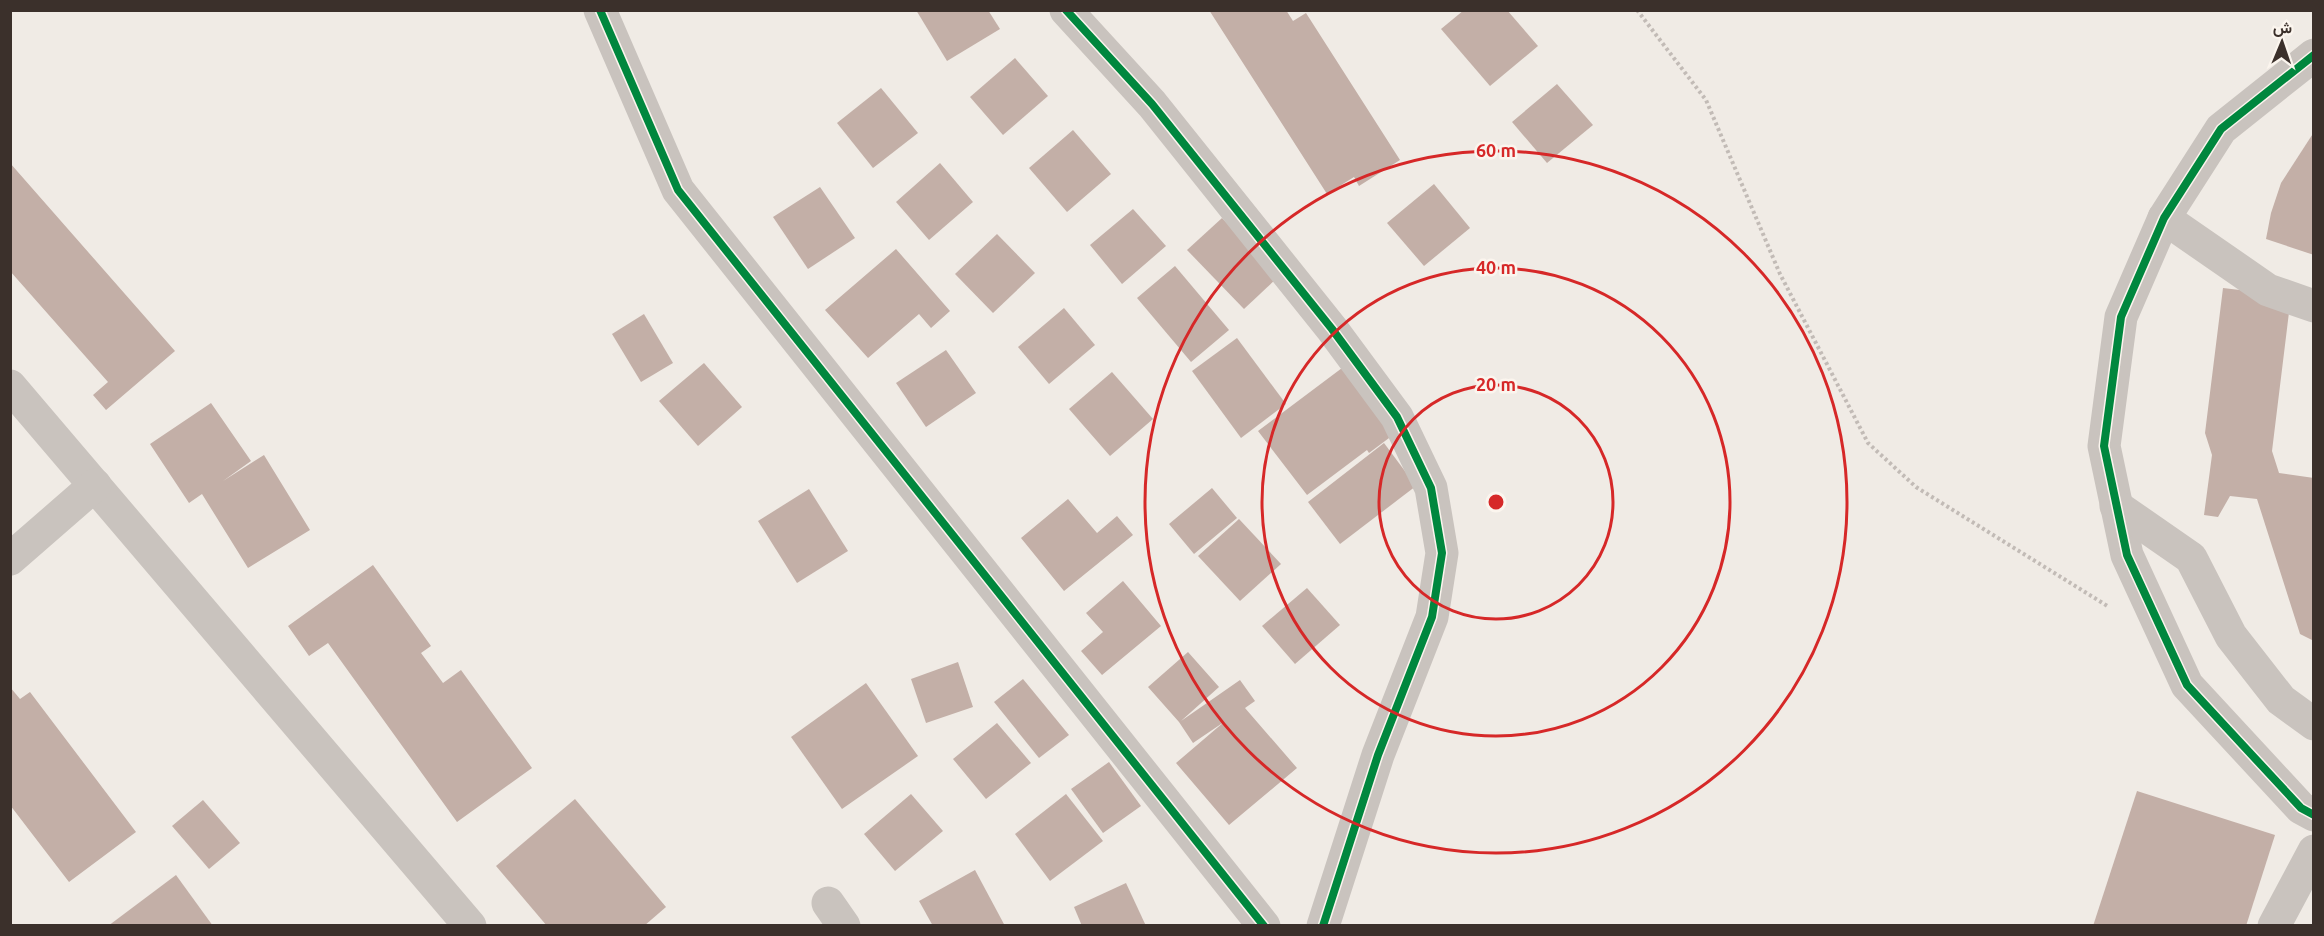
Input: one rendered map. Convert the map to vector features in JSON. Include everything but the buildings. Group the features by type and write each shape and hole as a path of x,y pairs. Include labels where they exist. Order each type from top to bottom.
{"street":[{"path":"600,10 678,190 1264,926"},
{"path":"1066,10 1152,104 1332,329 1397,417 1431,488 1443,554 1432,617 1378,755 1323,926"},
{"path":"2313,55 2222,129 2164,219 2121,317 2104,446 2127,555 2187,685 2301,808 2313,815"},
{"path":"2164,219 2268,290 2313,306"},
{"path":"10,386 470,926"},
{"path":"10,559 95,485"},
{"path":"2116,506 2191,558 2231,636 2281,700 2313,724"},
{"path":"2274,926 2313,851"}],"path":[{"path":"1637,10 1706,100 1780,274 1868,443 1916,487 2106,606 2162,629"}],"cycle path":[{"path":"600,10 678,190 1264,926"},
{"path":"1066,10 1152,104 1332,329 1397,417 1431,488 1442,553 1432,617 1378,755 1323,926"},
{"path":"2314,55 2221,129 2164,218 2121,317 2104,446 2127,555 2187,685 2301,808 2314,815"}]}
